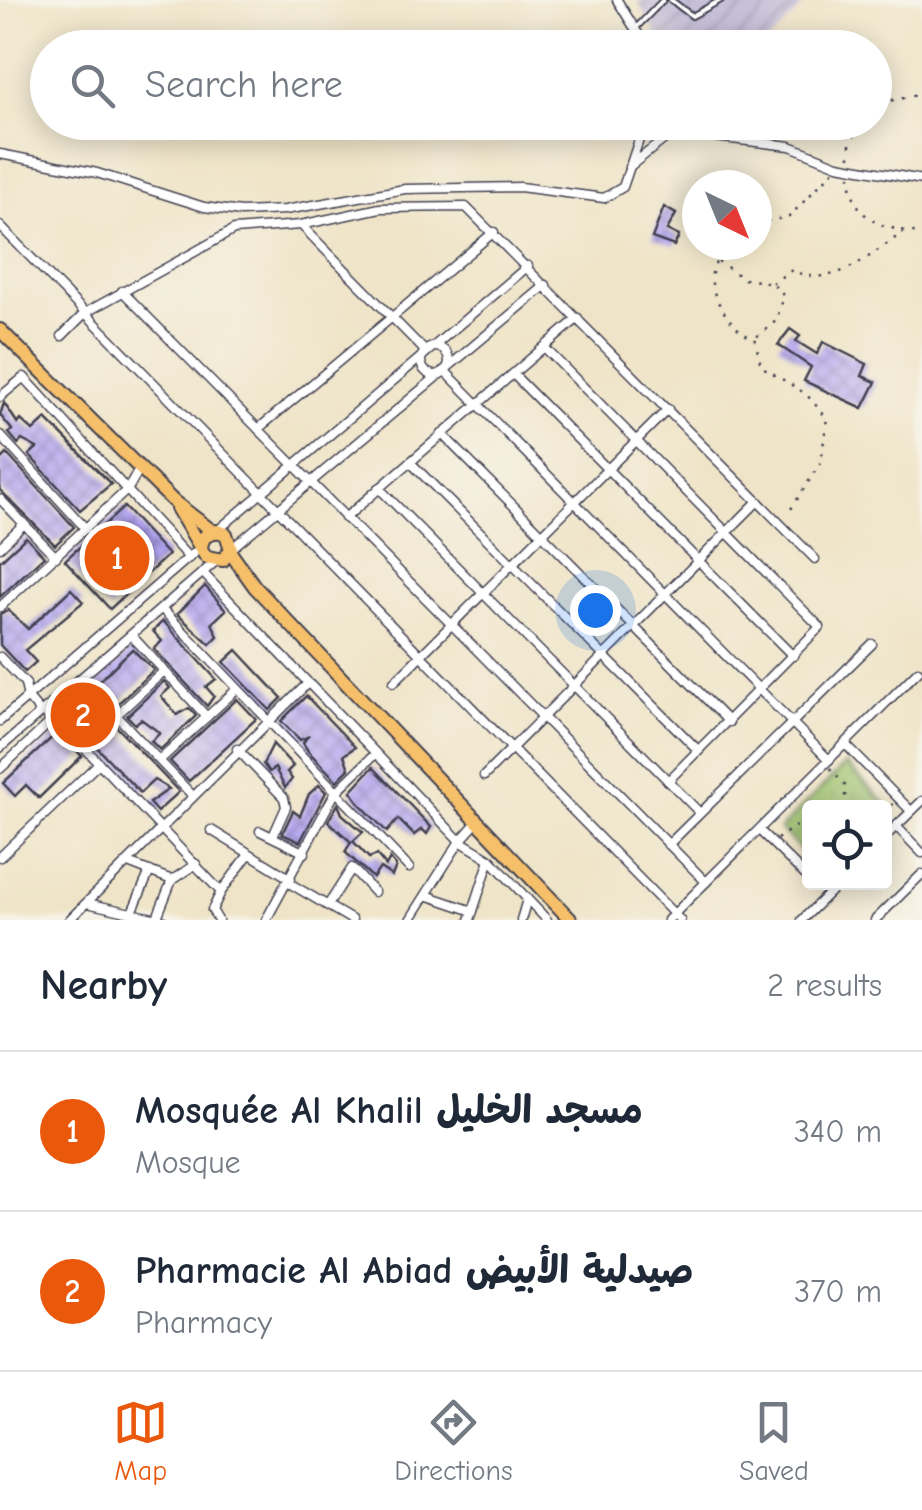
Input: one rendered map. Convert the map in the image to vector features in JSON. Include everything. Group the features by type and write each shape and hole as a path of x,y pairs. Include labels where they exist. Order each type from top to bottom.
{"main road":[{"path":"0,330 173,501 230,538 231,550 255,587 571,920"},
{"path":"173,501 206,557 255,587"},
{"path":"201,547 214,531"},
{"path":"217,561 231,550"}],"street":[{"path":"617,0 636,28"},
{"path":"0,154 97,173 204,207 241,212 286,210 416,188 520,187 607,198 623,187 639,140"},
{"path":"629,167 663,140"},
{"path":"740,140 790,146 838,165 922,180"},
{"path":"62,336 85,312 234,230 301,226 380,208 466,207 815,559"},
{"path":"0,226 674,918 918,671"},
{"path":"301,226 425,352 424,369 436,375 444,371 449,359 445,351 433,348 425,352"},
{"path":"258,430 494,232"},
{"path":"214,531 528,266"},
{"path":"231,550 546,285"},
{"path":"122,292 706,882"},
{"path":"345,518 578,318"},
{"path":"544,347 820,627 668,781"},
{"path":"0,398 36,364"},
{"path":"444,371 827,762"},
{"path":"513,374 793,656"},
{"path":"24,376 189,558"},
{"path":"394,682 668,409"},
{"path":"0,434 4,447 86,529"},
{"path":"442,434 729,722"},
{"path":"410,462 699,751"},
{"path":"0,607 128,489 140,468"},
{"path":"379,488 700,813"},
{"path":"0,499 56,557"},
{"path":"484,776 758,500"},
{"path":"0,547 24,524"},
{"path":"0,720 201,547"},
{"path":"0,748 217,561"},
{"path":"203,573 460,841 490,859 546,920"},
{"path":"162,608 266,722 409,868"},
{"path":"131,636 208,717"},
{"path":"668,845 872,644"},
{"path":"0,656 25,684 28,698 41,713 55,718 221,892"},
{"path":"83,746 164,671"},
{"path":"25,684 40,688 53,704 55,718"},
{"path":"73,918 237,749 307,684"},
{"path":"160,760 238,689"},
{"path":"116,714 192,795"},
{"path":"0,769 55,718"},
{"path":"845,744 911,811"},
{"path":"237,749 284,798 286,807 273,836"},
{"path":"266,920 334,793 375,754"},
{"path":"0,857 99,763"},
{"path":"892,830 922,800"},
{"path":"410,920 460,841 478,821"},
{"path":"896,826 922,853"},
{"path":"210,830 352,920"},
{"path":"759,830 802,873"},
{"path":"260,831 305,853"},
{"path":"0,845 13,845"},
{"path":"218,920 212,907 249,854"},
{"path":"426,894 472,915 490,859"},
{"path":"128,863 172,880"},
{"path":"87,903 133,910 158,919 172,880 196,864"},
{"path":"328,905 352,868 374,892"},
{"path":"133,910 150,870"},
{"path":"876,920 922,874"},
{"path":"820,890 826,896"},
{"path":"802,920 832,890"},
{"path":"521,920 527,899"}],"lane":[{"path":"636,28 663,0"},
{"path":"671,0 692,16 721,0"}],"path":[{"path":"892,101 922,94"},
{"path":"852,140 850,168 856,207 866,220 922,233"},
{"path":"772,220 789,217 838,165"},
{"path":"755,338 745,335 717,300 712,276 718,261 744,279 772,282 792,270 810,280 836,275 906,232"},
{"path":"755,338 776,321 784,305 784,296 772,282"},
{"path":"755,338 763,369 806,394 827,418 820,462 791,509"},
{"path":"827,762 845,786 845,800"},
{"path":"892,805 899,798"},
{"path":"772,844 802,822"}],"shaded area":[{"path":"637,0 808,0 780,30 654,30"}],"green space":[{"path":"846,764 882,800 809,800"},
{"path":"802,807 802,852 780,829"}],"building":[{"path":"664,207 676,214 667,230 679,236 674,246 652,238"},
{"path":"790,329 800,336 796,341 817,354 823,342 867,364 862,376 876,382 863,408 804,381 811,367 778,345"},
{"path":"4,403 18,424 21,420 33,431 46,419 111,484 80,510 29,455 37,448 22,440 18,444 9,433 12,430 0,415"},
{"path":"7,454 74,527 55,545 0,490 0,461"},
{"path":"124,507 168,555 110,609 65,560"},
{"path":"26,537 44,556 0,597 0,561"},
{"path":"205,586 226,610 212,623 218,636 210,644 177,614"},
{"path":"71,589 83,602 25,650 36,662 25,672 0,645 0,614 8,610 28,629"},
{"path":"163,621 216,679 206,687 214,696 207,706 154,649 162,641 153,631"},
{"path":"132,649 154,670 95,725 83,714 74,723 65,714"},
{"path":"237,650 282,698 270,710 224,662"},
{"path":"164,681 170,688 161,696 177,715 189,708 196,716 160,750 151,741 160,733 141,719 135,724 127,716"},
{"path":"306,696 355,747 344,755 349,769 337,781 308,751 303,743 307,737 300,740 281,721"},
{"path":"237,699 256,719 189,781 170,761"},
{"path":"116,726 179,792 157,812 149,803 169,789 154,780 140,793 95,745"},
{"path":"58,732 82,756 39,798 26,785 15,796 3,783"},
{"path":"273,744 293,766 287,772 292,779 285,788 275,768 269,772 263,764"},
{"path":"373,767 431,827 427,834 422,829 414,835 398,819 387,832 360,804 351,791"},
{"path":"319,785 326,792 300,842 282,834 293,811 300,816 309,794"},
{"path":"338,804 342,814 363,832 353,841 369,858 377,855 386,866 390,859 396,866 392,876 380,868 373,878 345,852 351,842 328,821"}],"place":[{"name":"Mosquée Al Khalil مسجد الخليل","path":"117,558"},
{"name":"Pharmacie Al Abiad صيدلية الأبيض","path":"83,715"}]}
